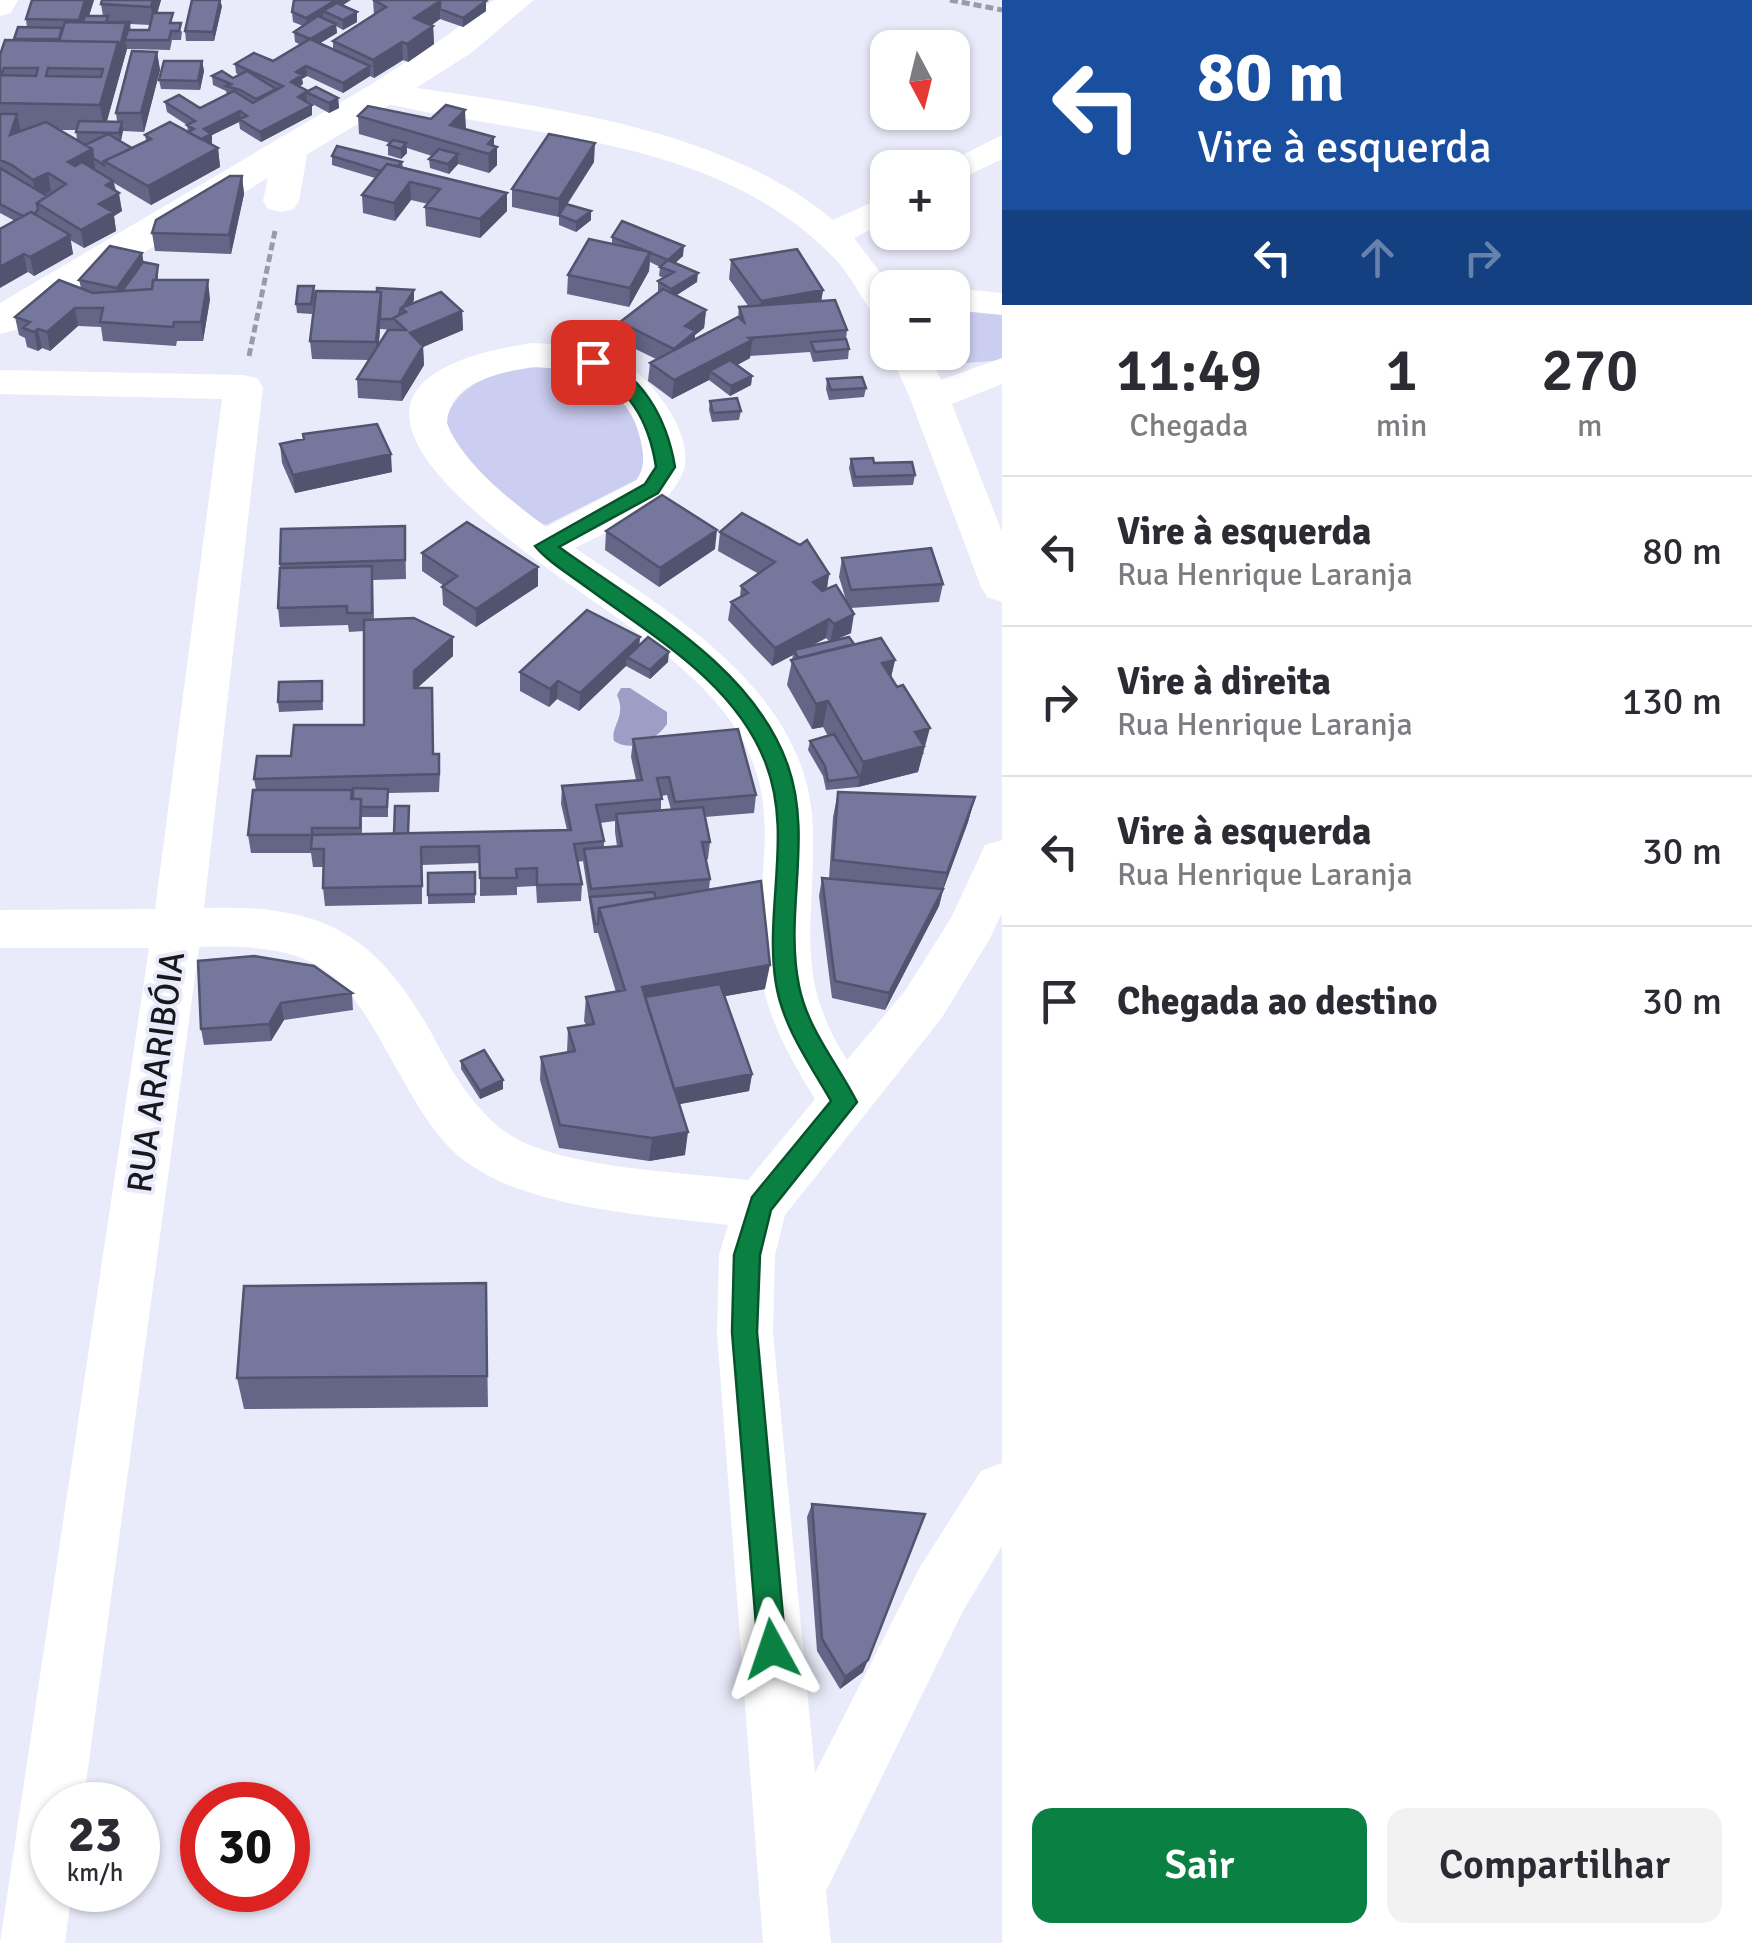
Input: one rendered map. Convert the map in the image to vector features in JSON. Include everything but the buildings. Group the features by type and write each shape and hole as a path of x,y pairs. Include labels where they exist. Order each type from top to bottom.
{"street":[{"path":"0,321 383,93 458,45 516,0"},
{"path":"383,93 571,124 671,148 747,181 835,234 870,278"},
{"path":"281,200 292,144"},
{"path":"970,162 1002,145"},
{"path":"835,234 870,216"},
{"path":"970,300 1002,304"},
{"path":"545,546 652,488 665,467 654,418 618,375 593,362 551,355 501,360 453,380 434,398 427,420 436,442 468,482 522,532 705,664 748,712 777,764 789,813 784,936 788,986 802,1030 845,1102"},
{"path":"917,370 1002,586"},
{"path":"930,398 1002,370"},
{"path":"0,382 242,388"},
{"name":"RUA ARARIBÓIA","path":"31,1943 177,928 242,388"},
{"path":"795,1915 744,1332 747,1255 760,1205 923,1005 972,926 1002,858"},
{"path":"0,928 256,926 289,931 341,954 377,987 451,1113 468,1132 513,1162 566,1178 760,1205"},
{"path":"795,1915 942,1588 1002,1491"}],"path":[{"path":"950,0 1002,10"},
{"path":"242,388 281,200"}],"shaded area":[{"path":"970,309 1002,312 1002,360 970,363"},
{"path":"550,366 592,377 614,391 638,428 644,456 636,480 546,525 519,509 488,480 460,447 446,420 462,393 474,384 503,373"},
{"path":"621,688 630,688 667,712 667,724 656,736 629,746 614,741 620,709 617,695"}],"route":[{"path":"593,362 618,375 639,396 654,418 665,467 652,488 545,546 705,664 748,712 763,738 777,764 789,813 784,886 788,986 802,1030 845,1102 760,1205 747,1255 744,1332 772,1649"}]}
